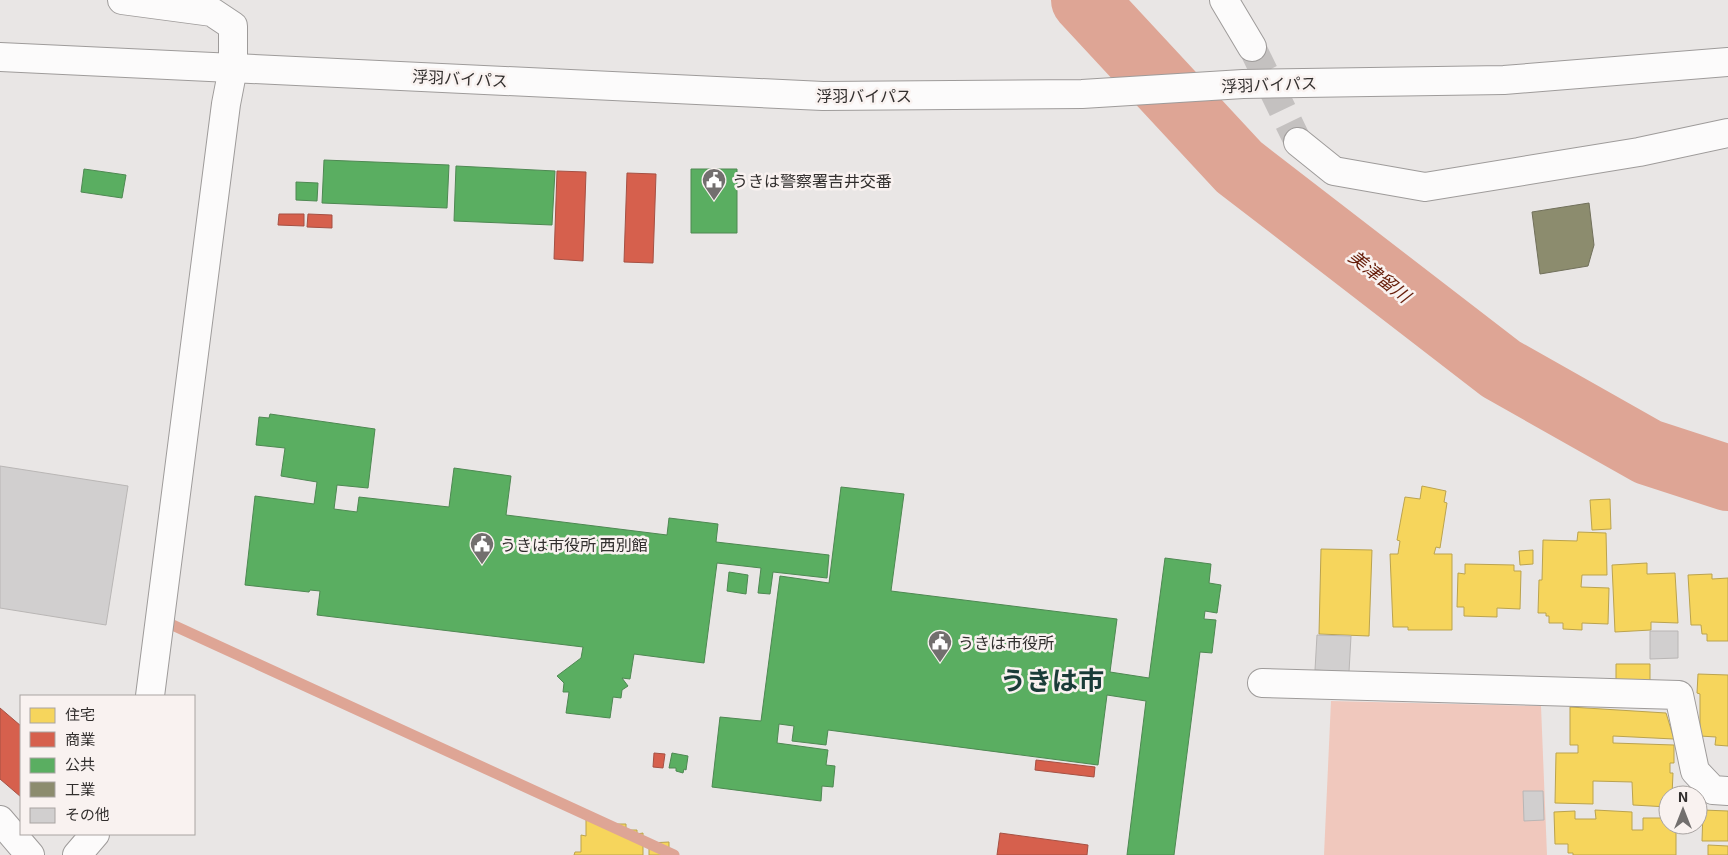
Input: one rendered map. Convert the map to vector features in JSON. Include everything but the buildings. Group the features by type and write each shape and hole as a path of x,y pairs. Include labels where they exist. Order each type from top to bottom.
{"main road":[{"path":"122,0 212,12 233,26 234,68 226,104 150,695"},
{"path":"1224,0 1252,47"},
{"name":"浮羽バイパス","path":"0,57 823,96 1082,94 1244,84 1504,80 1728,62"},
{"path":"1298,142 1334,171 1425,187 1639,152 1728,133"},
{"path":"1262,683 1679,695 1695,771 1713,790 1728,791"},
{"path":"0,820 30,855"},
{"path":"77,855 94,835"}],"shaded area":[{"path":"1331,701 1541,706 1547,855 1324,855"}],"waterway":[{"name":"美津留川","path":"1084,0 1239,167 1501,369 1648,452 1728,478"},
{"path":"166,622 674,855"}],"tunnel":[{"path":"1252,47 1298,142"}],"place":[{"name":"うきは警察署吉井交番","path":"714,201"},
{"name":"うきは市役所 西別館","path":"482,565"},
{"name":"うきは市役所","path":"940,663"}],"district":[{"name":"うきは市","path":"1052,679"}]}
